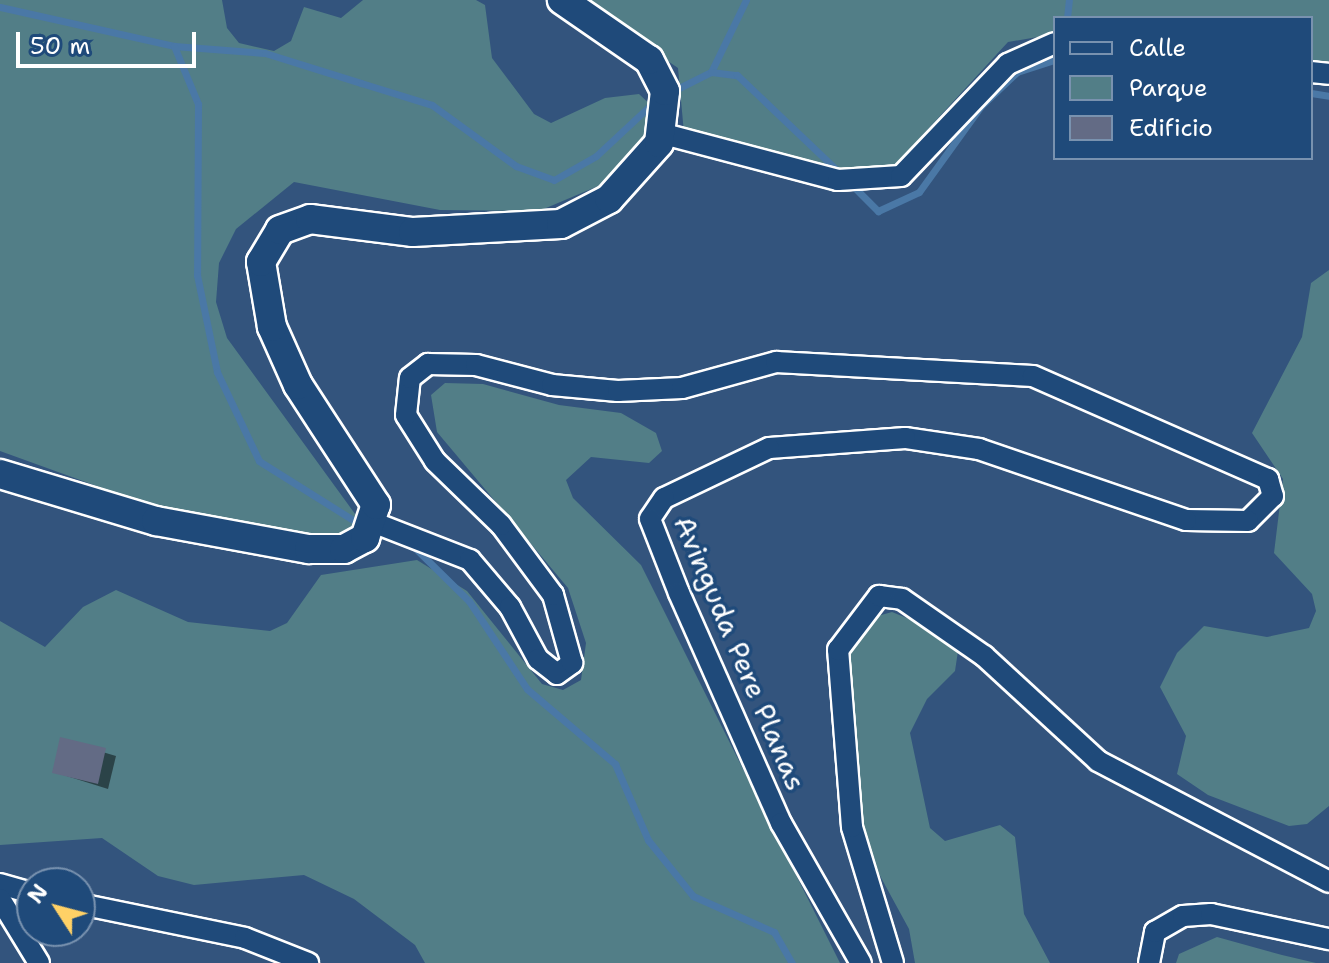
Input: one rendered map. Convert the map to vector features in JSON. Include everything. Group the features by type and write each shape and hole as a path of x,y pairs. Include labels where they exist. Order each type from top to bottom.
{"street":[{"path":"0,474 156,521 309,549 344,549 375,523 373,497 312,412 272,327 261,262 280,230 333,218 413,232 561,224 609,199 634,176 664,134 667,105 655,67 562,0"},
{"path":"664,134 838,180 901,176 1008,64 1053,44"},
{"name":"Avinguda Pere Planas","path":"375,523 470,560 510,607 538,659 557,674 572,663 553,595 501,525 435,461 406,415 410,378 445,361 618,391 682,388 776,362 1033,376 1268,479 1273,496 1248,521 1186,520 979,449 890,438 769,448 664,498 650,519 679,593 781,823 861,963"},
{"name":"Avinguda Pere Planas","path":"893,963 854,840 838,650 879,596 902,599 984,656 1098,761 1329,882"},
{"path":"0,899 39,963"},
{"path":"96,907 245,938 308,963"},
{"path":"1149,963 1155,932 1183,916 1226,916 1329,939"}],"green space":[{"path":"0,0 222,0 227,28 239,43 274,51 291,41 304,7 341,18 363,0 476,0 485,5 492,58 534,114 551,123 605,98 639,94 655,109 657,126 610,181 539,211 440,210 294,182 236,229 219,263 216,302 227,338 358,518 353,536 338,545 163,510 0,451"},
{"path":"579,0 1329,0 1329,67 1313,64 1313,16 1053,16 1053,34 1008,42 894,166 842,172 684,133 678,68"},
{"path":"1329,270 1329,806 1307,824 1289,826 1208,795 1177,774 1186,736 1160,687 1177,653 1204,626 1267,637 1309,628 1316,611 1312,594 1274,553 1283,479 1252,433 1302,337 1311,283"},
{"path":"445,383 483,384 559,405 621,413 656,433 662,451 649,463 591,457 566,480 573,498 641,565 840,963 425,963 415,945 354,899 304,875 194,885 158,876 102,838 0,845 0,621 45,647 83,607 116,590 188,622 270,631 287,623 321,575 417,560 467,591 542,684 563,690 581,680 586,643 568,588 437,432 431,395"},
{"path":"892,612 946,634 958,651 955,671 927,699 910,733 930,828 945,841 1000,825 1015,837 1024,914 1050,963 915,963 909,929 873,863 859,805 850,683 850,650 874,617"},
{"path":"1217,937 1316,963 1176,963 1179,954"}],"building":[{"path":"60,737 106,748 98,784 52,773"}],"waterway":[{"path":"711,72 746,0"},
{"path":"1067,16 1069,0"},
{"path":"0,7 174,46 265,53 432,105 516,166 554,180 596,156 655,101"},
{"path":"174,46 198,104 197,275 217,372 259,461 361,525"},
{"path":"852,185 878,211 919,192 981,106 1017,72 1053,61"},
{"path":"673,91 711,72 737,75 843,176"},
{"path":"1313,93 1329,96"},
{"path":"414,547 469,601 527,689 615,764 648,840 693,896 774,932 792,963"}]}
